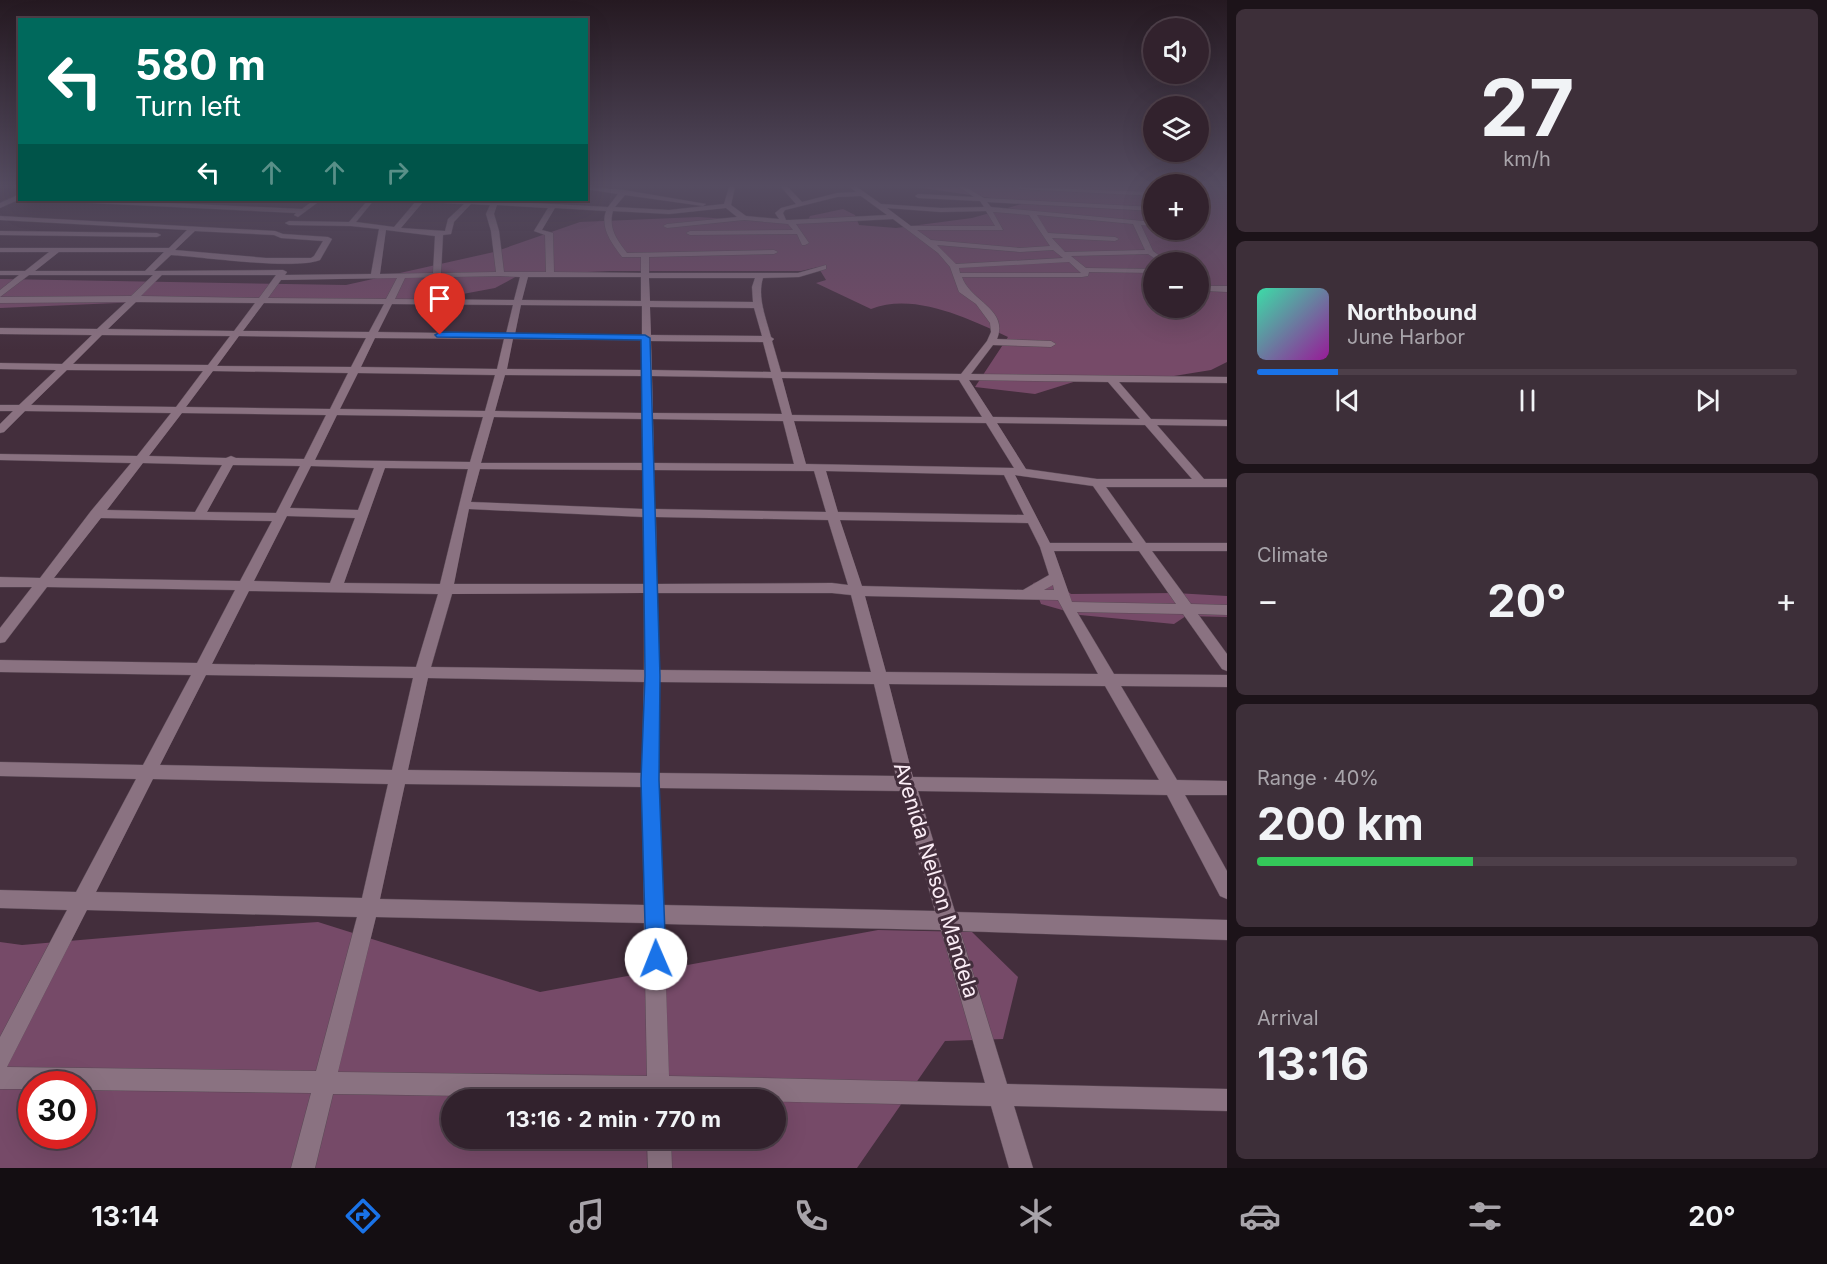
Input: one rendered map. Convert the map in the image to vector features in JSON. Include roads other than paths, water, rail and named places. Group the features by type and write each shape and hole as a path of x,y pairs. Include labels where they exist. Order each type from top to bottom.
{"street":[{"path":"147,273 179,242"},
{"path":"0,250 169,251 291,261 317,258 326,242"},
{"path":"375,277 381,242"},
{"path":"437,275 439,242"},
{"path":"496,242 500,274"},
{"path":"549,242 550,275"},
{"path":"616,242 624,253 645,255 774,252"},
{"path":"931,242 1020,250 1055,248"},
{"path":"931,242 949,258 962,290 974,297 993,316 996,328 991,342 963,378"},
{"path":"1050,242 1055,248 1084,270 1143,271"},
{"path":"1145,242 1150,252"},
{"path":"0,294 24,273 57,250"},
{"path":"1063,254 1143,252"},
{"path":"645,255 652,676 650,780 659,1089"},
{"path":"955,271 1071,260"},
{"path":"0,638 95,514 179,410 291,261"},
{"path":"0,273 375,277 500,274 759,277 799,275 824,267"},
{"path":"955,271 1082,275 1084,270"},
{"path":"0,430 24,409 160,273"},
{"path":"303,1168 369,907 422,673 446,589 464,504 501,372 524,275"},
{"path":"0,1059 282,514 402,276"},
{"path":"759,277 756,286 758,305 769,339 801,467"},
{"path":"1209,288 1227,289"},
{"path":"0,300 136,299 758,305"},
{"path":"0,331 769,339"},
{"path":"991,342 1051,344"},
{"path":"0,366 1227,380"},
{"path":"963,378 1015,472 1030,519 1046,547 1065,601 1107,678 1172,787 1227,890"},
{"path":"1111,379 1201,483"},
{"path":"0,408 1227,423"},
{"path":"0,457 231,459 475,466 801,467 1015,472 1097,483 1227,483"},
{"path":"199,515 231,459"},
{"path":"335,588 381,463"},
{"name":"Avenida Nelson Mandela","path":"819,468 855,591 862,606 907,783 950,921 1021,1168"},
{"path":"1097,483 1227,665"},
{"path":"464,504 650,513 1030,519"},
{"path":"95,514 362,513"},
{"path":"1046,547 1227,547"},
{"path":"1024,595 1057,577"},
{"path":"0,582 446,589 832,588 855,591 1024,595 1065,601 1227,610"},
{"path":"0,666 652,676 1107,678 1227,681"},
{"path":"0,769 398,777 1227,788"},
{"path":"0,900 950,921 1227,930"},
{"path":"0,1078 324,1082 537,1089"},
{"path":"786,1094 1227,1100"},
{"path":"659,1149 660,1168"}]}
